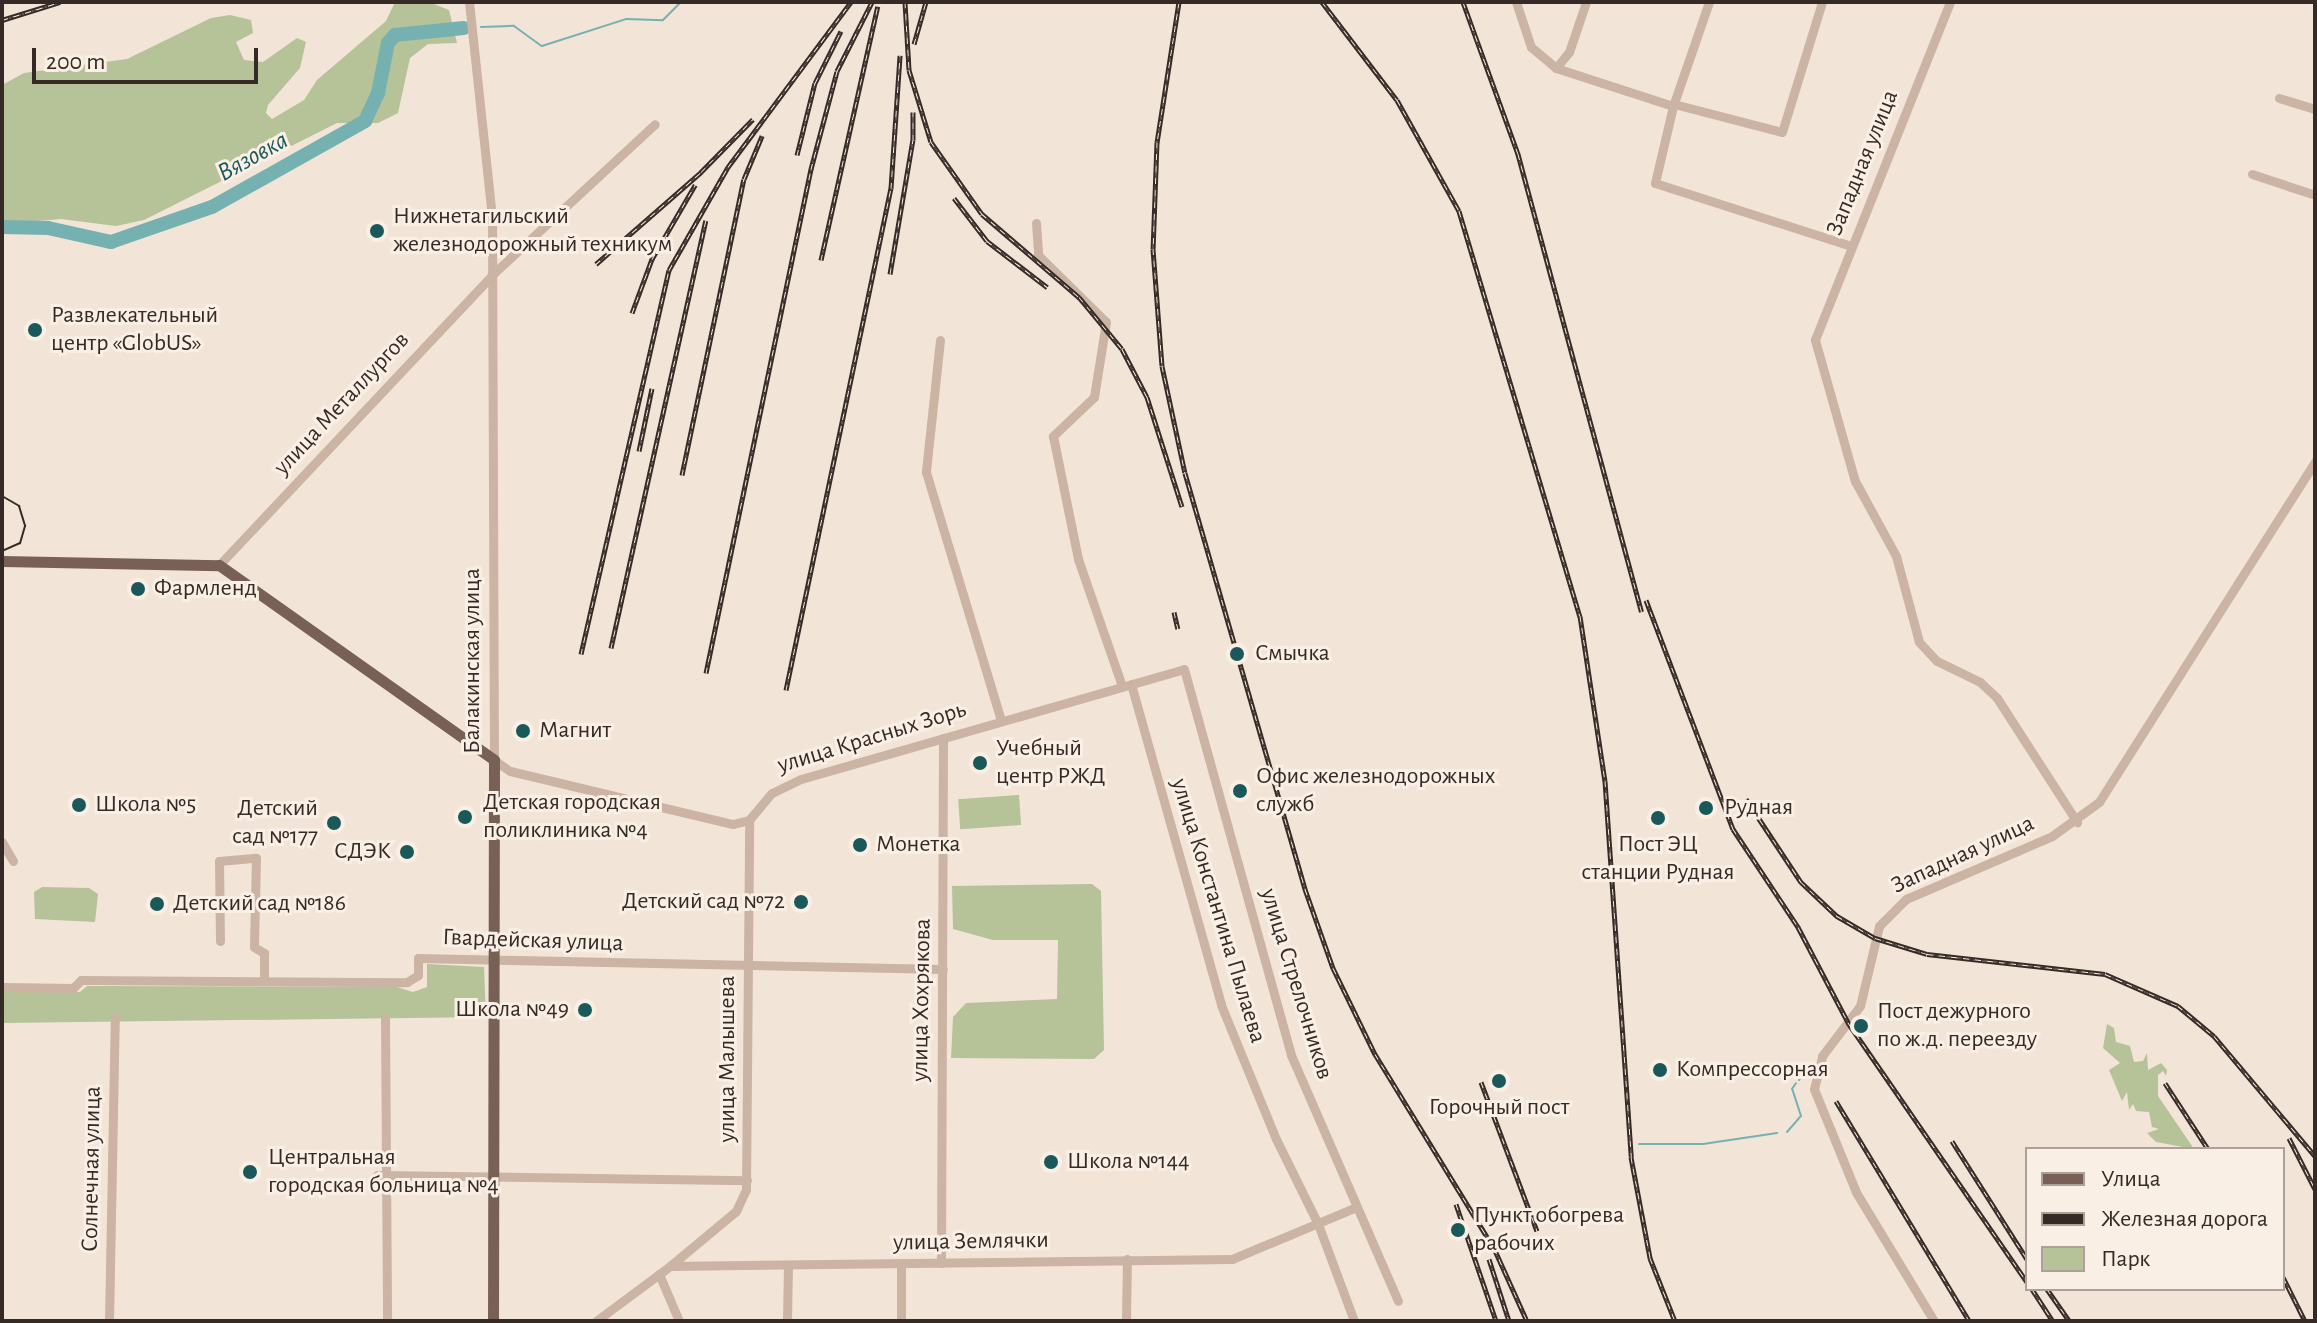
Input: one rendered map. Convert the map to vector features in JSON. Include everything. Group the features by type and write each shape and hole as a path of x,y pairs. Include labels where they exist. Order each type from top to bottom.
{"main road":[{"path":"2,561 219,565 494,760"},
{"name":"Балакинская улица","path":"493,1321 494,760"}],"street":[{"name":"Балакинская улица","path":"469,2 494,273 494,760"},
{"path":"1516,2 1531,47 1556,68 1676,106 1782,132 1822,2"},
{"path":"1556,68 1569,52 1586,2"},
{"path":"1709,2 1655,183 1851,246"},
{"name":"Западная улица","path":"1950,2 1815,340 1855,481 1896,556 1919,642 1937,661 1980,682 1997,698 2077,822"},
{"path":"2279,98 2315,109"},
{"name":"улица Металлургов","path":"219,565 494,273 655,124"},
{"path":"2252,174 2315,195"},
{"name":"улица Константина Пылаева","path":"1036,223 1038,255 1104,318 1106,327 1094,397 1053,436 1078,559 1126,685 1221,1005 1276,1139 1318,1224 1354,1321"},
{"path":"940,340 926,472 1001,721"},
{"name":"Западная улица","path":"1934,1321 1856,1192 1819,1105 1814,1072 1860,1006 1877,931 1887,914 1906,899 2077,822 2099,802 2161,710 2315,461"},
{"name":"улица Красных Зорь","path":"749,820 772,793 801,779 1184,669"},
{"name":"улица Стрелочников","path":"1184,669 1288,1045 1354,1208 1398,1301"},
{"name":"улица Хохрякова","path":"941,1263 943,738"},
{"path":"494,760 510,771 722,822 749,820"},
{"name":"улица Малышева","path":"670,1266 736,1211 747,1180 749,820"},
{"path":"2,842 13,861"},
{"path":"220,941 219,861 256,858 254,947 264,953 264,981"},
{"name":"Гвардейская улица","path":"2,987 73,988 81,980 407,982 418,975 418,958 943,969"},
{"name":"Солнечная улица","path":"109,1321 115,1018"},
{"path":"385,1019 381,1175 387,1321"},
{"path":"381,1175 747,1180"},
{"name":"улица Землячки","path":"670,1266 1240,1258 1354,1208"},
{"path":"1126,1321 1127,1259"},
{"path":"901,1263 901,1321"},
{"path":"787,1321 788,1265"},
{"path":"596,1321 670,1266"},
{"path":"659,1274 679,1321"}],"green space":[{"path":"395,2 429,2 449,10 457,43 428,44 410,58 398,113 378,123 337,123 144,220 116,226 61,219 2,224 2,85 24,73 127,59 211,18 230,15 251,20 253,33 236,42 244,60 263,62 297,38 306,42 300,68 268,105 266,113 272,119 304,100 317,80 386,21"},
{"path":"1019,795 1021,825 960,829 958,799"},
{"path":"1092,884 1101,891 1104,1050 1094,1059 951,1058 953,1017 966,1003 1057,999 1058,940 993,940 953,929 952,886"},
{"path":"42,887 89,888 98,894 95,922 35,919 34,892"},
{"path":"427,964 484,967 486,1017 2,1023 2,992 80,992 87,986 397,987 413,992 427,987"},
{"path":"2107,1024 2114,1028 2116,1042 2130,1046 2134,1062 2143,1061 2147,1053 2148,1070 2161,1063 2167,1070 2166,1076 2163,1071 2158,1075 2158,1096 2193,1147 2156,1142 2147,1133 2159,1129 2152,1127 2149,1112 2136,1111 2133,1104 2129,1110 2127,1092 2122,1101 2109,1070 2120,1063 2103,1048"}],"waterway":[{"path":"481,27 514,26 542,46 626,19 663,20 681,2"},
{"name":"Вязовка","path":"2,227 48,228 111,242 212,207 365,121 378,93 388,43 395,35 464,28"},
{"path":"1800,1077 1807,1066"},
{"path":"1787,1132 1801,1116 1792,1089 1796,1083"},
{"path":"1639,1144 1703,1144 1777,1133"}],"tram line":[{"path":"2,496 19,506 25,526 20,543 2,551"}],"railway":[{"path":"2,20 60,2"},
{"path":"581,654 669,270 728,167 851,2"},
{"path":"706,673 811,169 837,71 872,2"},
{"path":"905,2 909,70 931,142 982,214 1079,297 1122,349 1147,397 1182,507"},
{"path":"914,44 926,2"},
{"path":"1179,2 1157,142 1153,249 1162,366 1185,473 1305,889 1333,968 1375,1054 1494,1248 1527,1321"},
{"path":"1322,2 1397,100 1459,211 1580,616 1605,781 1631,1157 1650,1258 1675,1321"},
{"path":"1463,2 1518,154 1642,612"},
{"path":"821,260 878,6"},
{"path":"797,155 815,83 841,31"},
{"path":"786,690 891,188 900,55"},
{"path":"890,274 913,140 913,112"},
{"path":"596,264 701,172 753,119"},
{"path":"682,475 744,179 762,136"},
{"path":"632,313 652,259 695,185"},
{"path":"954,198 987,241 1047,287"},
{"path":"611,648 706,220"},
{"path":"639,451 652,388"},
{"path":"1646,600 1733,829 1798,927 1849,1024 2025,1279"},
{"path":"1174,612 1178,629"},
{"path":"1746,799 1801,882 1837,916 1875,938 1927,954 2105,974 2178,1006 2214,1036 2315,1156"},
{"path":"1481,1082 1537,1231"},
{"path":"2165,1083 2207,1147"},
{"path":"1836,1101 1969,1321"},
{"path":"2289,1138 2315,1189"},
{"path":"1952,1141 2025,1256"},
{"path":"1456,1204 1496,1321"},
{"path":"1489,1259 1509,1321"},
{"path":"2285,1281 2305,1321"},
{"path":"2033,1291 2053,1321"},
{"path":"2048,1291 2069,1321"}],"place":[{"name":"Нижнетагильский железнодорожный техникум","path":"377,231"},
{"name":"Развлекательный центр «GlobUS»","path":"35,330"},
{"name":"Фармленд","path":"138,589"},
{"name":"Смычка","path":"1237,654"},
{"name":"Магнит","path":"523,731"},
{"name":"Учебный центр РЖД","path":"980,763"},
{"name":"Офис железнодорожных служб","path":"1240,791"},
{"name":"Школа №5","path":"79,805"},
{"name":"Рудная","path":"1706,808"},
{"name":"Детская городская поликлиника №4","path":"465,817"},
{"name":"Пост ЭЦ станции Рудная","path":"1658,818"},
{"name":"Детский сад №177","path":"334,823"},
{"name":"Монетка","path":"860,845"},
{"name":"СДЭК","path":"407,852"},
{"name":"Детский сад №72","path":"801,902"},
{"name":"Детский сад №186","path":"157,904"},
{"name":"Школа №49","path":"585,1010"},
{"name":"Пост дежурного по ж.д. переезду","path":"1861,1026"},
{"name":"Компрессорная","path":"1660,1070"},
{"name":"Горочный пост","path":"1499,1081"},
{"name":"Школа №144","path":"1051,1162"},
{"name":"Центральная городская больница №4","path":"250,1172"},
{"name":"Пункт обогрева рабочих","path":"1458,1230"}]}
